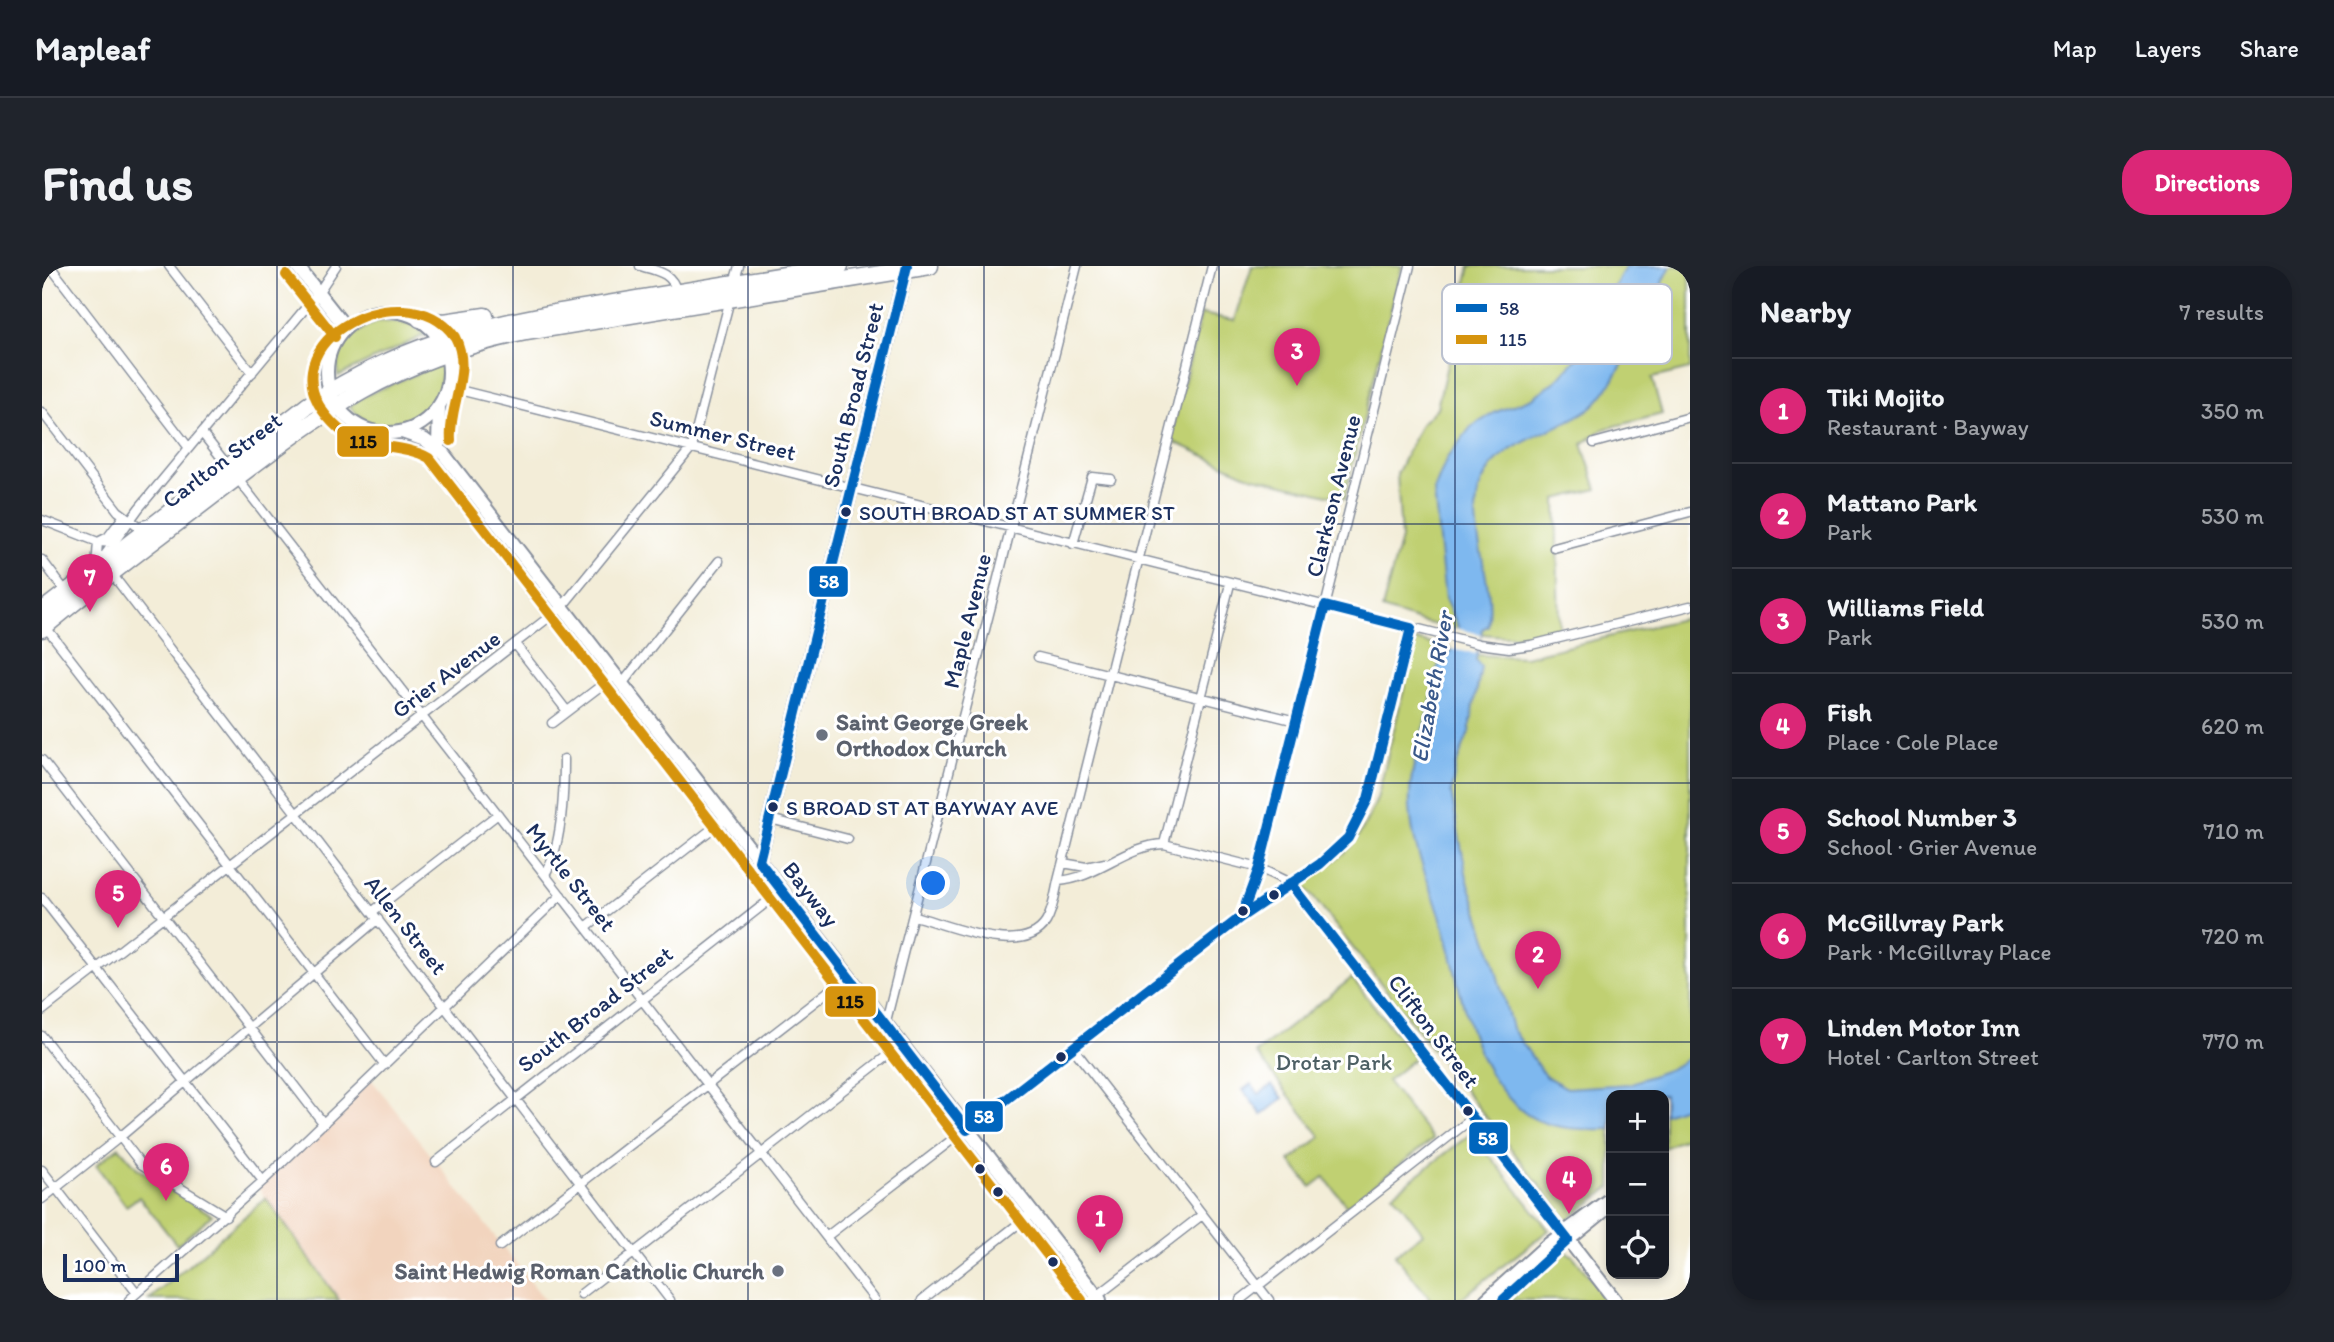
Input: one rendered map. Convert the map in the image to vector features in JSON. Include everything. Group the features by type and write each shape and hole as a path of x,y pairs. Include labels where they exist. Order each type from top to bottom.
{"highway":[{"path":"443,346 732,291 840,266"},
{"path":"443,346 535,316 677,293 732,291 930,266"},
{"path":"420,319 444,322 512,310 535,316"},
{"name":"Carlton Street","path":"43,622 111,574 232,472 333,397 397,371 443,346"},
{"path":"43,622 65,592 96,568 121,543 232,472"}],"main road":[{"path":"297,266 346,328"},
{"name":"South Broad Street","path":"759,861 907,268"},
{"path":"333,397 325,374 328,354 346,328 361,318 383,311 405,313 420,319 443,346 447,387 439,406 422,424 402,432"},
{"name":"Bayway","path":"333,397 349,418 368,429 383,433 402,432 438,447 1096,1299"},
{"path":"438,447 439,406"},
{"path":"1490,1299 1606,1202"},
{"path":"1565,1236 1606,1208"},
{"name":"Clifton Street","path":"1565,1236 1615,1300"}],"street":[{"path":"50,266 190,448"},
{"path":"169,266 252,373"},
{"path":"98,542 108,537 127,519 190,448 318,293 336,266"},
{"path":"640,266 668,276 675,282 677,293"},
{"name":"Grier Avenue","path":"42,1011 562,607 692,447 738,266"},
{"name":"Maple Avenue","path":"885,1025 1077,266"},
{"path":"914,916 999,939 1026,937 1045,923 1063,863 1212,266"},
{"name":"Clarkson Avenue","path":"1241,917 1259,868 1410,266"},
{"name":"Summer Street","path":"447,387 1479,644 1509,648 1531,645 1690,606"},
{"path":"42,412 127,519 138,526 154,524"},
{"path":"1594,443 1690,417"},
{"name":"Myrtle Street","path":"202,433 875,1300"},
{"path":"1073,544 1092,477 1111,479"},
{"path":"1555,548 1690,512"},
{"path":"42,520 98,542 121,543 127,519"},
{"path":"96,568 98,542"},
{"path":"42,560 65,592"},
{"path":"552,723 619,679 719,561"},
{"name":"Allen Street","path":"111,574 670,1300"},
{"path":"1058,881 1079,880 1156,844 1164,844 1230,584"},
{"path":"43,622 385,1065"},
{"path":"826,1237 1241,917 1338,850 1362,815 1411,628"},
{"path":"516,645 567,711"},
{"path":"1038,657 1296,721"},
{"path":"545,874 553,862 563,791 564,759"},
{"path":"42,760 324,1124"},
{"path":"42,1199 185,1083 314,973 375,916 498,814"},
{"path":"586,927 726,818"},
{"path":"770,819 848,839"},
{"name":"Clifton Street","path":"1164,844 1259,868 1290,883 1565,1236"},
{"path":"1063,863 1086,867 1115,862"},
{"name":"South Broad Street","path":"436,1162 782,891"},
{"path":"129,1300 226,1216 561,895"},
{"path":"42,898 263,1181"},
{"path":"500,1246 848,976"},
{"path":"42,1035 145,1168 226,1216"},
{"path":"581,1294 901,1045"},
{"path":"1073,1048 1269,1300"},
{"path":"1240,1300 1474,1117"},
{"path":"42,1170 137,1293"},
{"path":"922,1300 1032,1213"},
{"path":"1096,1299 1202,1215"}],"shaded area":[{"path":"371,1079 545,1300 339,1300 258,1187"}],"green space":[{"path":"1252,266 1402,266 1344,499 1247,475 1170,440 1201,314 1235,320"},
{"path":"1470,266 1690,266 1690,369 1652,378 1662,414 1604,429 1582,444 1597,489 1556,499 1559,628 1525,635 1490,635 1427,623 1382,609 1401,539 1397,474 1421,424 1437,408 1447,364 1672,364 1672,284 1466,284"},
{"path":"381,321 409,324 425,335 338,376 339,357 349,341 363,329"},
{"path":"441,363 441,381 435,398 424,411 410,421 395,426 379,426 363,419 350,406 362,397"},
{"path":"1690,617 1690,1136 1669,1146 1669,1090 1606,1090 1606,1191 1567,1220 1302,883 1348,848 1370,815 1377,799 1416,640 1477,655 1525,657"},
{"name":"Drotar Park","path":"1352,978 1415,1058 1387,1081 1433,1139 1347,1206 1324,1177 1311,1187 1290,1161 1321,1137 1256,1053"},
{"path":"1472,1133 1549,1230 1459,1300 1431,1300 1395,1255 1423,1233 1393,1194"},
{"path":"119,1147 138,1169 212,1215 177,1245 139,1197 126,1206 96,1165"},
{"path":"266,1198 339,1300 149,1300"},
{"path":"1565,1251 1573,1256 1604,1295 1604,1300 1509,1300"}],"water":[{"path":"1626,266 1671,266 1662,284 1616,284"},
{"path":"1572,364 1623,364 1600,399 1589,409 1514,448 1489,469 1481,484 1476,519 1490,609 1488,626 1482,629 1476,660 1481,668 1469,732 1456,765 1451,792 1467,878 1512,1028 1545,1076 1567,1088 1629,1084 1670,1069 1690,1057 1690,1105 1669,1112 1669,1090 1606,1090 1606,1129 1576,1129 1551,1125 1529,1116 1501,1089 1487,1067 1475,1043 1440,915 1417,850 1410,807 1413,769 1430,708 1435,677 1440,663 1451,652 1458,626 1445,599 1434,491 1447,458 1471,427 1496,412 1532,398 1557,380"},
{"path":"1251,1084 1259,1094 1272,1085 1283,1098 1262,1115 1243,1090"}],"pier":[{"path":"1455,628 1481,634 1476,654 1451,649"}],"transit line":[{"name":"58","path":"907,266 759,861 967,1130 1241,917"},
{"name":"115","path":"286,275 335,337"},
{"name":"115","path":"451,441 462,363 455,337 432,317 403,310 372,314 344,326 323,346 312,370 316,399 339,429 359,441 406,450 429,458 1082,1300"},
{"name":"58","path":"1325,606 1411,628 1368,799 1348,838 1320,864 1241,917 1259,868 1325,606"},
{"name":"58","path":"1290,883 1568,1240 1503,1300"}],"place":[{"name":"Williams Field","path":"1297,386"},
{"name":"SOUTH BROAD ST AT SUMMER ST","path":"846,512"},
{"name":"Linden Motor Inn","path":"90,612"},
{"name":"Saint George Greek Orthodox Church","path":"822,735"},
{"name":"S BROAD ST AT BAYWAY AVE","path":"773,807"},
{"name":"School Number 3","path":"118,928"},
{"name":"Mattano Park","path":"1538,989"},
{"name":"McGillvray Park","path":"166,1201"},
{"name":"Fish","path":"1569,1214"},
{"name":"Tiki Mojito","path":"1100,1253"},
{"name":"Saint Hedwig Roman Catholic Church","path":"778,1271"}],"water label":[{"name":"Elizabeth River","path":"1432,687"}]}
